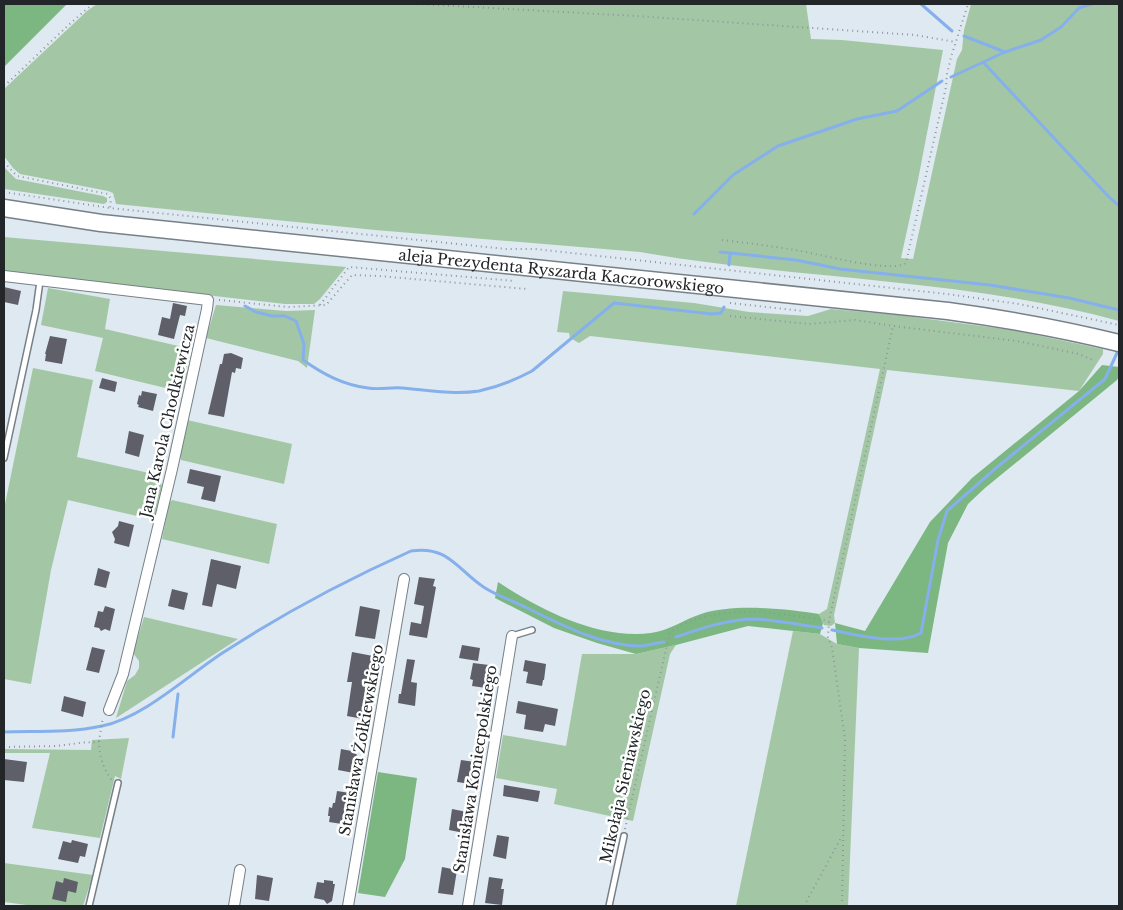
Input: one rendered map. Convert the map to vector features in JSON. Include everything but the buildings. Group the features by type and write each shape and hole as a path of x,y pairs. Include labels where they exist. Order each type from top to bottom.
{"main road":[{"name":"aleja Prezydenta Ryszarda Kaczorowskiego","path":"4,208 101,223 948,311 1030,323 1119,343"}],"street":[{"path":"4,276 208,300"},
{"name":"Jana Karola Chodkiewicza","path":"109,710 123,674 172,469 208,300"},
{"name":"Stanisława Żółkiewskiego","path":"348,906 404,579"},
{"name":"Stanisława Koniecpolskiego","path":"468,906 512,636"},
{"path":"234,906 240,870"}],"lane":[{"path":"4,458 36,310 40,281"},
{"path":"512,636 532,630"},
{"path":"89,906 118,783"},
{"name":"Mikołaja Sieniawskiego","path":"608,906 624,836"}],"path":[{"path":"4,86 68,24 93,4"},
{"path":"418,4 627,15 915,35 956,42"},
{"path":"722,240 797,250 847,261 902,266 906,262 946,86 946,74 968,4"},
{"path":"4,162 17,176 108,194 111,199 110,208"},
{"path":"4,192 110,208 506,249 535,249 947,294 1019,304 1119,325"},
{"path":"320,305 349,267 518,281"},
{"path":"208,300 288,307 326,305 352,275 527,289"},
{"path":"730,316 809,324 855,320 1017,341 1079,354 1095,362"},
{"path":"842,906 845,739 832,648 828,637 829,621 893,326"},
{"name":"Mikołaja Sieniawskiego","path":"624,836 670,632 694,620 730,613 757,611 829,621"},
{"path":"101,724 99,752 110,778 118,783"},
{"path":"4,747 57,746 99,741"},
{"path":"804,906 842,835"}],"green space":[{"path":"4,4 67,4 4,67"},
{"path":"97,4 806,4 811,39 842,40 943,50 901,258 913,259 971,4 1119,4 1119,321 1001,296 881,281 760,269 640,252 375,230 116,204 113,193 108,191 20,174 4,156 4,89 87,11"},
{"path":"4,167 16,179 103,196 107,198 107,202 104,204 4,189"},
{"path":"4,237 346,267 314,304 285,304 4,272"},
{"path":"48,288 110,299 105,329 187,348 187,373 183,390 178,391 95,371 103,338 41,325"},
{"path":"563,291 694,303 749,312 808,316 831,309 898,315 1012,330 1103,349 1103,354 1079,391 887,370 834,615 835,623 831,626 824,625 819,614 827,609 880,369 590,336 579,343 570,338 569,333 557,332"},
{"path":"216,305 286,311 315,310 307,368 298,361 206,338"},
{"path":"1102,365 1119,367 1117,380 968,504 948,543 928,653 859,648 837,644 835,623 865,631 930,522 972,478 1079,391"},
{"path":"33,368 93,380 77,457 158,475 162,486 154,520 68,500 51,570 31,684 4,679 4,509"},
{"path":"187,420 292,444 284,484 181,460 180,456"},
{"path":"172,500 277,524 269,564 162,539 169,503"},
{"path":"498,582 532,603 571,621 611,632 651,633 664,630 701,614 744,608 776,609 819,614 823,623 820,634 748,626 636,654 554,628 495,598"},
{"path":"144,617 238,639 116,718 127,681 135,675 139,668 139,661 133,653"},
{"path":"793,631 820,634 837,644 859,648 848,906 736,906"},
{"path":"676,645 670,654 633,821 554,804 557,789 496,778 503,735 566,746 582,654 636,654"},
{"path":"129,738 121,779 115,776 100,838 32,828 50,753 4,753 4,749 91,750 92,740"},
{"path":"378,772 417,778 405,859 385,897 358,893"},
{"path":"4,863 93,875 83,906 34,906 4,902"}],"waterway":[{"path":"921,4 952,31"},
{"path":"951,77 1005,52 1041,40 1061,27 1079,8 1092,4"},
{"path":"964,36 1005,52"},
{"path":"983,62 1119,206"},
{"path":"694,214 733,175 778,146 857,119 897,111 942,81"},
{"path":"720,252 730,253 729,265"},
{"path":"730,253 796,260 840,269 990,285 1069,298 1119,310"},
{"path":"245,306 256,312 272,316 285,316 296,321 304,344 303,360 342,382 372,389 398,388 440,392 479,391 513,380 532,371 614,303 712,314 721,313 724,307"},
{"path":"832,630 865,637 889,639 912,637 921,633 938,540 947,511 996,468 1105,379 1117,353"},
{"path":"4,732 78,730 102,726 134,714 166,694 210,661 269,624 339,585 411,551 424,550 444,556 490,591 582,633 626,645 641,646 664,642"},
{"path":"676,637 715,625 746,619 772,620 822,628"},
{"path":"173,737 178,694"}]}
